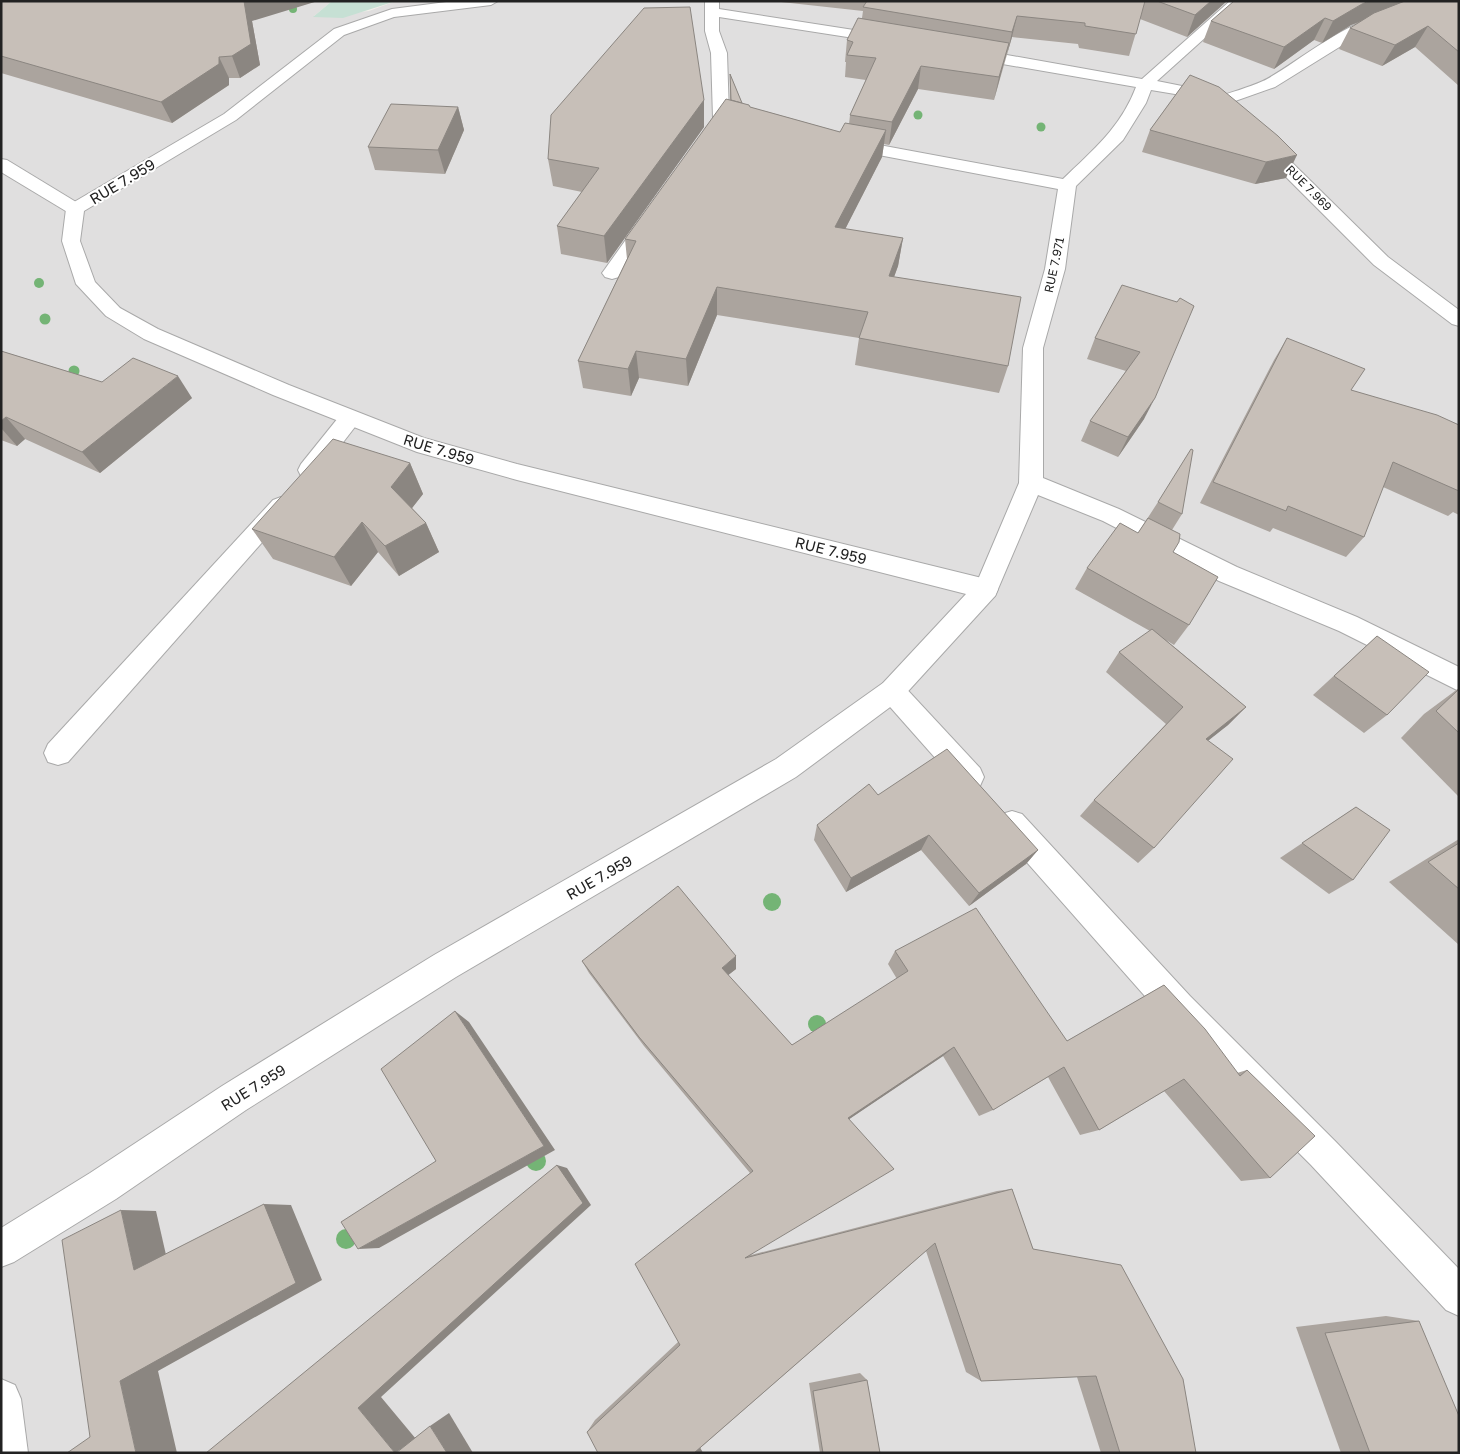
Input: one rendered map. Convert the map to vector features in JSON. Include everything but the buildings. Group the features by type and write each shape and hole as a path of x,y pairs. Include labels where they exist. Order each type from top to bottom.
{"street":[{"name":"RUE 7.959","path":"1,1249 102,1186 234,1098 445,966 786,768 892,690 986,589 517,472 416,444 281,390 151,334 113,312 86,284 71,241 75,209 230,116 339,32 392,13 491,1"},
{"path":"834,142 1067,185 1117,136 1138,102 1144,84 1240,1"},
{"path":"710,134 721,118 719,53 712,31 712,7 902,42"},
{"path":"1215,103 1269,84 1357,30 1392,16"},
{"path":"949,50 1191,92 1215,103 1229,116"},
{"path":"721,118 760,129"},
{"name":"RUE 7.969","path":"1252,134 1274,153 1381,261 1459,320"},
{"path":"1,164 75,209"},
{"name":"RUE 7.971","path":"986,589 1031,483 1033,348 1055,270 1067,185"},
{"path":"612,273 658,207"},
{"path":"58,753 276,513 350,418"},
{"path":"1031,483 1111,515 1228,574 1348,624 1459,680"},
{"path":"892,690 1178,1008 1323,1153 1459,1297"},
{"path":"1,1399 8,1453"}],"shaded area":[{"path":"1,1 332,1 314,16 369,11 396,1 1459,1 1459,1453 1,1453"}],"green space":[{"path":"332,1 396,1 343,18 313,17"}]}
